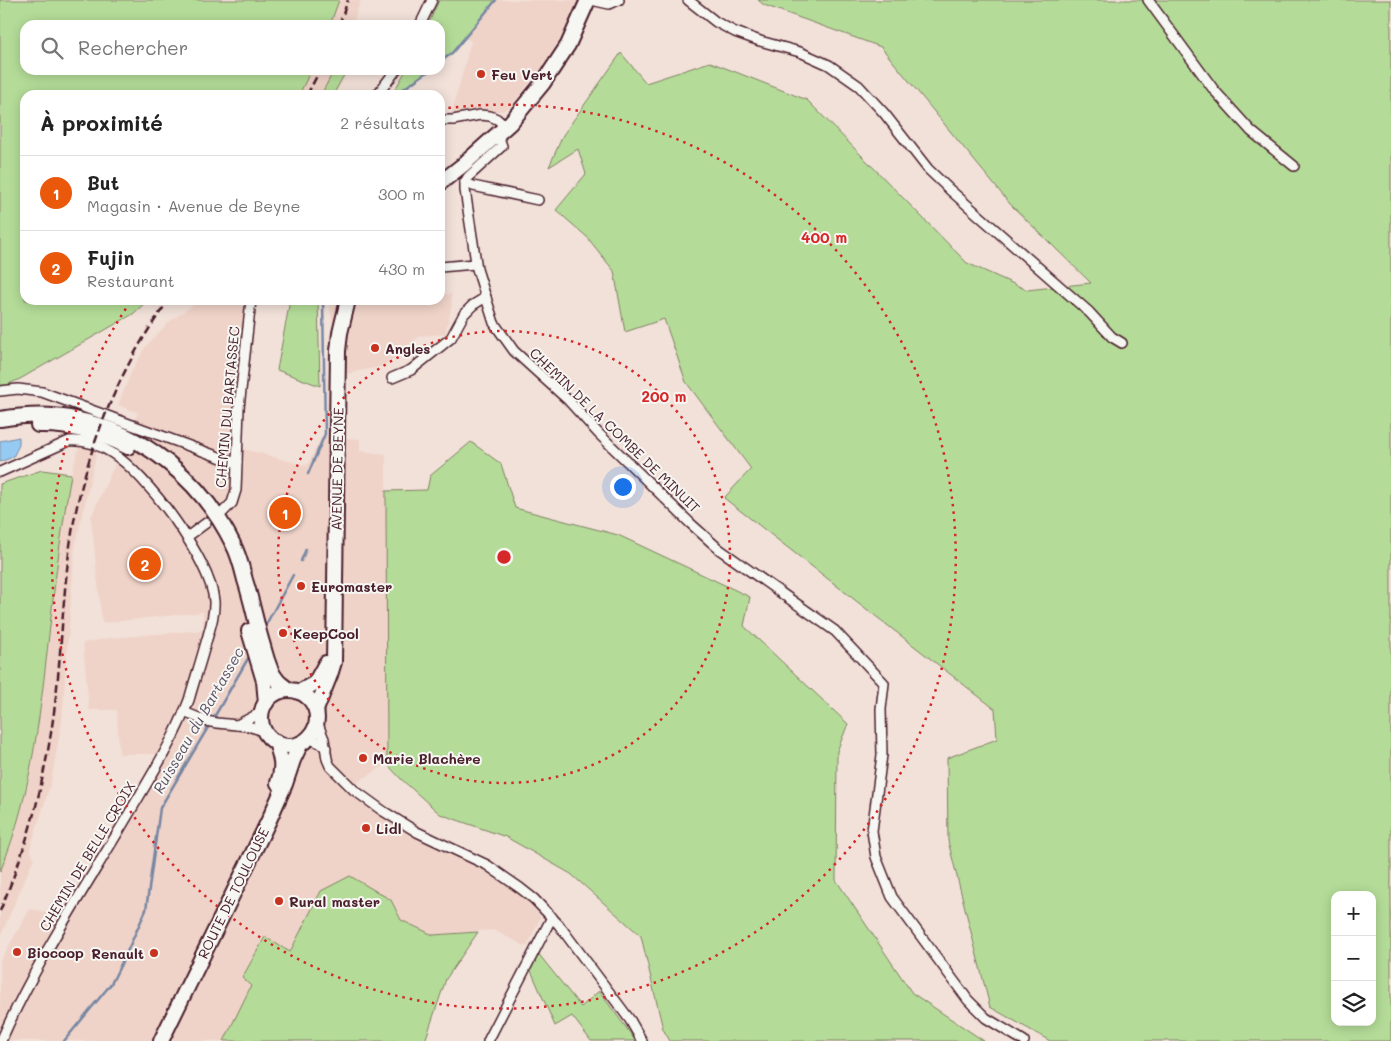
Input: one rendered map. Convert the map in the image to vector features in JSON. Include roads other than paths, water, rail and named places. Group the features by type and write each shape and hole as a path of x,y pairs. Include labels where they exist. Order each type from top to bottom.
{"main road":[{"path":"445,179 502,131 543,83 564,54 590,0"},
{"name":"AVENUE DE BEYNE","path":"316,716 334,662 338,351 347,305"},
{"path":"0,419 42,416 74,418 102,426 124,435 153,451 180,472 204,498 222,523 234,546 246,582 252,624"},
{"path":"0,428 42,425 74,428 122,444 148,458 174,478 197,504 214,528 226,550 252,624 262,662 264,681 262,719 265,731 270,738 284,745 293,746 305,741 315,728 316,716 312,702 307,696 294,691 278,681 262,662"},
{"name":"AVENUE DE BEYNE","path":"294,691 315,683 323,670 333,639"},
{"path":"264,707 272,696 280,692 294,691"},
{"name":"ROUTE DE TOULOUSE","path":"161,1041 269,820 294,760 305,741"},
{"name":"ROUTE DE TOULOUSE","path":"154,1041 281,774 282,759 276,742"}],"street":[{"path":"422,20 432,0"},
{"path":"590,0 609,4 619,0"},
{"path":"688,0 716,22 735,32 808,55 829,65 859,86 884,113 928,169 1089,312 1112,337 1122,342"},
{"path":"1148,0 1214,90 1251,131 1294,166"},
{"path":"381,90 392,75"},
{"path":"445,120 480,115 497,119 502,131 502,146 465,182 473,186 538,200"},
{"name":"CHEMIN DE LA COMBE DE MINUIT","path":"465,182 476,264 494,322 514,351 568,400 598,433 719,550 835,631 884,683 881,709 882,756 872,831 876,857 892,897 968,1000 986,1018 1024,1041"},
{"path":"445,267 476,264"},
{"path":"392,378 411,370 451,338 464,314 473,305 486,297"},
{"name":"CHEMIN DU BARTASSEC","path":"222,513 232,503 236,490 239,408 250,305"},
{"path":"0,391 18,389 42,392 237,462"},
{"name":"CHEMIN DE BELLE CROIX","path":"0,472 68,441 79,440 95,444 112,453 131,467 146,483 187,537 212,588 214,606 212,622 184,712 163,756 38,967 1,1041"},
{"path":"187,537 206,524"},
{"path":"237,725 264,707"},
{"path":"184,712 217,724 237,725 265,731"},
{"path":"316,716 324,739 330,766 383,811 416,832 487,865 534,899 552,917 630,1020 642,1041"},
{"path":"305,741 320,743 326,748"},
{"path":"488,1041 552,917"}],"water":[{"path":"19,437 19,445 13,457 0,462 0,441"}],"waterway":[{"name":"Ruisseau du Bartassec","path":"445,58 452,53 496,0"},
{"name":"Ruisseau du Bartassec","path":"402,90 423,75"},
{"name":"Ruisseau du Bartassec","path":"308,474 325,434 323,305"},
{"name":"Ruisseau du Bartassec","path":"301,561 306,549"},
{"name":"Ruisseau du Bartassec","path":"263,630 293,575"},
{"name":"Ruisseau du Bartassec","path":"213,719 250,655"},
{"name":"Ruisseau du Bartassec","path":"64,1041 111,984 126,954 146,910 160,808 210,724"}],"railway":[{"path":"341,20 348,0"},
{"path":"310,90 317,75"},
{"path":"0,911 26,841 46,760 57,687 69,551 84,479 101,425 112,398 138,347 166,305"}],"place":[{"name":"Feu Vert","path":"481,74"},
{"name":"Angles","path":"375,348"},
{"name":"But","path":"285,513"},
{"name":"Fujin","path":"145,564"},
{"name":"Euromaster","path":"301,586"},
{"name":"KeepCool","path":"283,633"},
{"name":"Marie Blachère","path":"363,758"},
{"name":"Lidl","path":"366,828"},
{"name":"Rural master","path":"279,901"},
{"name":"Biocoop","path":"17,952"},
{"name":"Renault","path":"154,953"}]}
